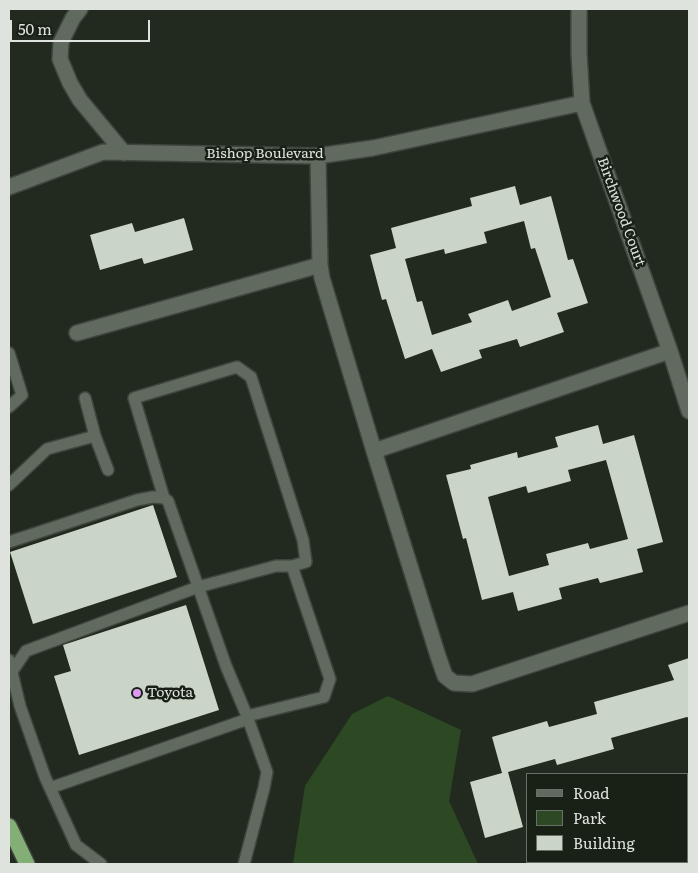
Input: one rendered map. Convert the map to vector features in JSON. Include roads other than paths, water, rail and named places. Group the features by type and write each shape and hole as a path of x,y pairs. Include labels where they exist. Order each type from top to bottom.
{"highway":[{"path":"9,826 27,864"}],"street":[{"path":"80,9 72,18 61,42 60,59 70,83 80,100 124,152"},
{"name":"Birchwood Court","path":"579,9 582,103 689,411"},
{"name":"Bishop Boulevard","path":"9,187 103,152 318,156 373,148 582,103"},
{"path":"318,156 320,265 374,451 445,676 454,683 463,685 480,682 689,613"},
{"path":"77,333 320,265"},
{"path":"374,451 670,352"}],"lane":[{"path":"9,353 22,395 9,407"},
{"path":"101,864 76,845 45,776 20,706 10,669 26,651 198,587 276,566 292,566 306,562 303,540 250,377 237,367 134,398 164,498 168,501 198,587 226,666 267,772 244,864"},
{"path":"85,398 95,436 108,470"},
{"path":"9,485 47,449 95,436"},
{"path":"9,542 137,500 153,497 164,498"},
{"path":"50,788 247,718 324,697 330,679 292,566"}],"place":[{"name":"Toyota","path":"137,693"}]}
